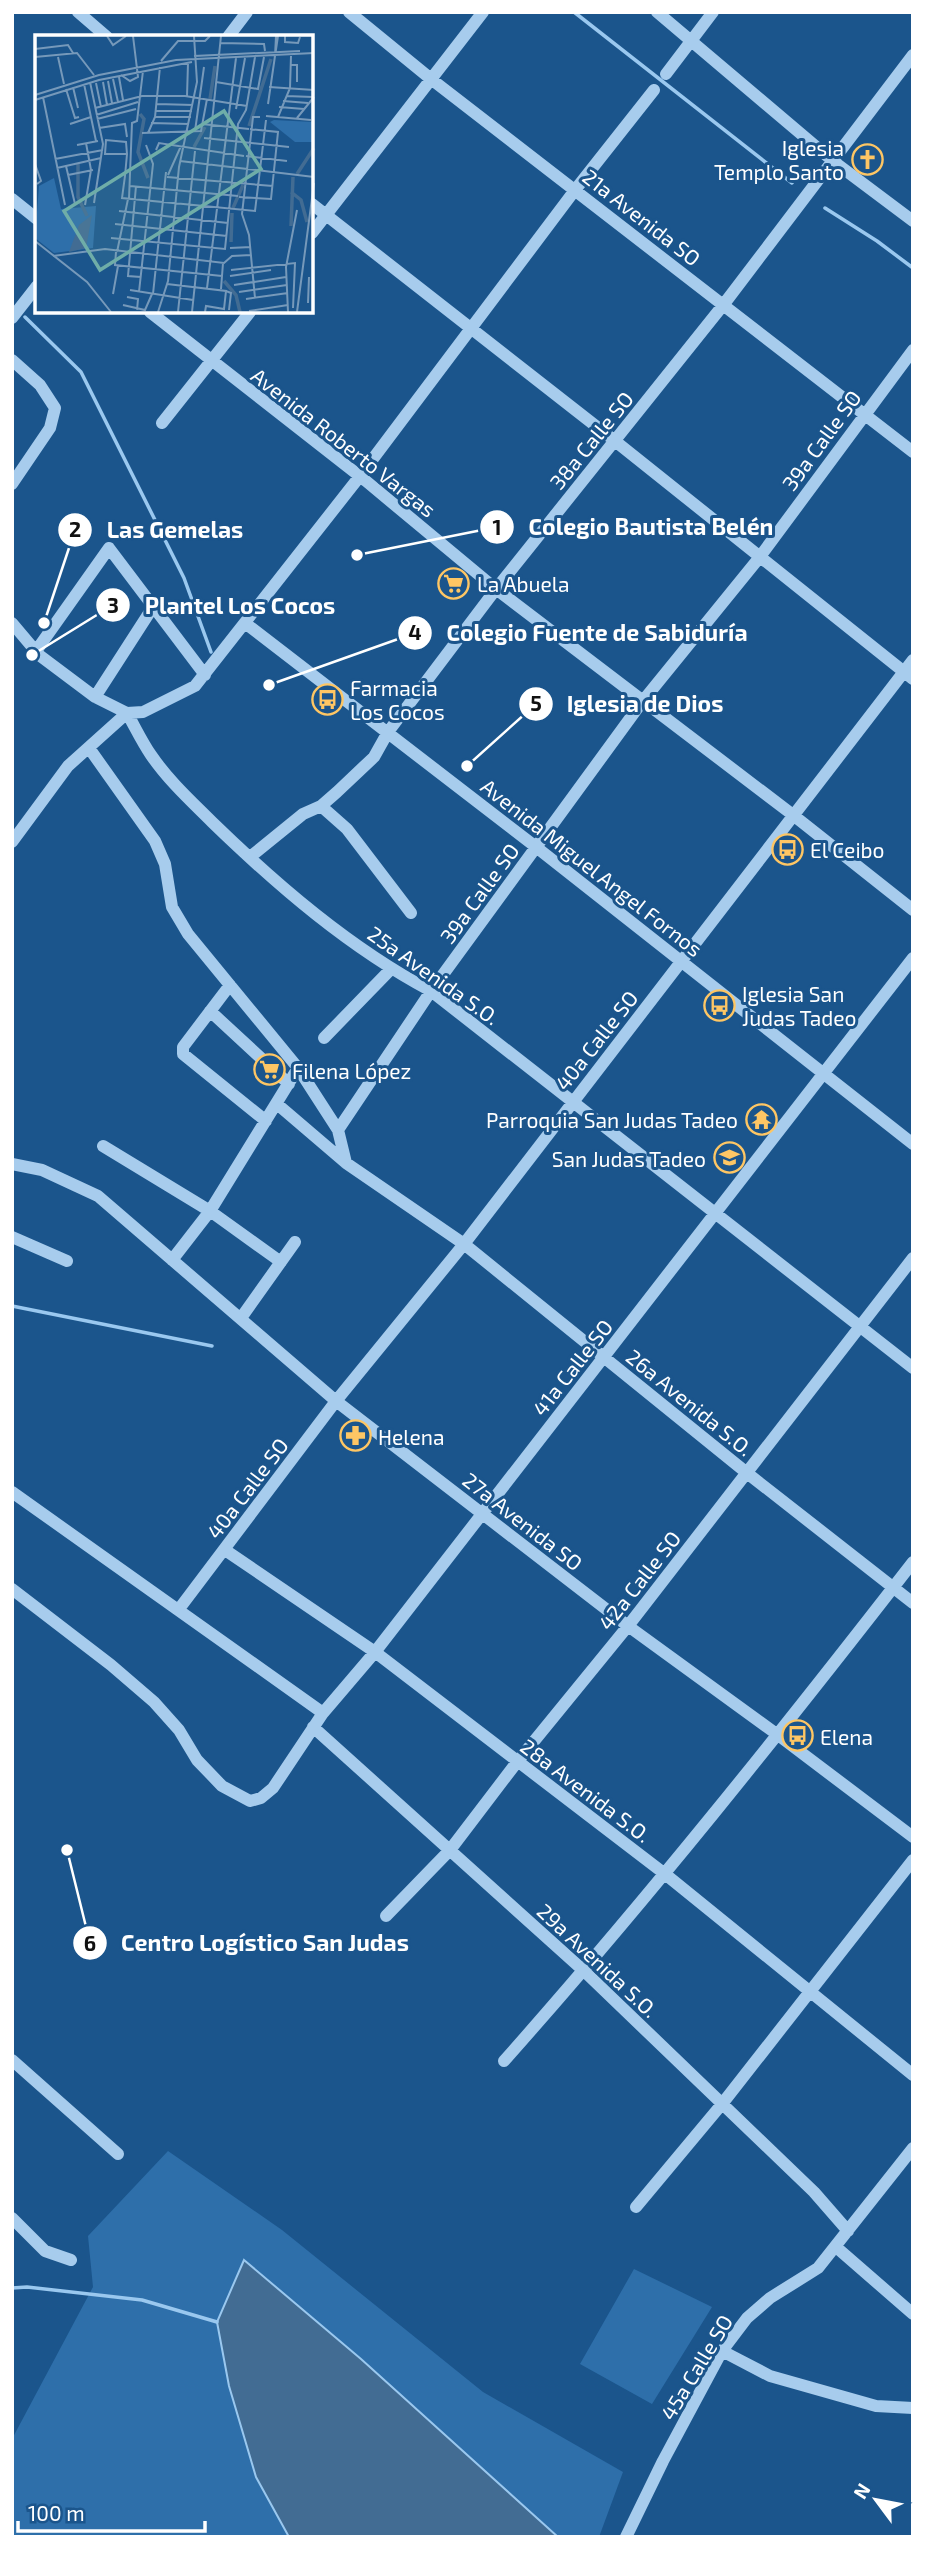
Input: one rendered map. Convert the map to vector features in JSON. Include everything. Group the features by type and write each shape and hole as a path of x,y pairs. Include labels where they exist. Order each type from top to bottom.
{"street":[{"path":"78,12 105,35"},
{"path":"230,35 247,12"},
{"name":"21a Avenida SO","path":"349,12 431,79 913,452"},
{"path":"313,232 483,12"},
{"path":"657,12 833,161 913,221"},
{"path":"666,74 713,12"},
{"name":"38a Calle SO","path":"250,857 303,814 321,806 374,757 388,732 496,589 724,304 913,55"},
{"path":"12,623 36,651 96,697 127,713 143,712 195,686 360,476 575,190 654,90"},
{"path":"12,200 35,217"},
{"path":"313,205 908,675"},
{"path":"12,318 35,289"},
{"name":"Avenida Roberto Vargas","path":"151,313 360,476 496,589 913,910"},
{"path":"162,424 249,313"},
{"name":"39a Calle SO","path":"338,1130 431,991 642,702 759,558 863,414 913,350"},
{"path":"12,360 40,385 55,408 50,428 14,476"},
{"path":"36,651 109,548 205,675"},
{"path":"96,697 153,607"},
{"name":"Avenida Miguel Angel Fornos","path":"245,623 536,847 913,1144"},
{"name":"40a Calle SO","path":"179,1609 336,1402 464,1244 793,815 908,675 913,660"},
{"path":"12,842 68,766 127,713"},
{"name":"25a Avenida S.O.","path":"127,713 151,755 182,792 311,910 391,969 431,991 913,1368"},
{"path":"89,748 156,841 165,864 172,907 188,934 298,1068 338,1130 346,1163"},
{"path":"321,806 347,829 411,913"},
{"name":"41a Calle SO","path":"12,1589 111,1665 154,1702 179,1730 197,1760 222,1786 250,1801 261,1798 273,1788 323,1713 375,1652 913,958"},
{"path":"324,1038 391,969"},
{"path":"230,985 183,1047 183,1054 266,1121"},
{"path":"210,1011 289,1084"},
{"path":"172,1260 210,1211 298,1068"},
{"name":"26a Avenida S.O.","path":"277,1104 346,1163 464,1244 747,1473 913,1603"},
{"path":"103,1146 210,1211 281,1262"},
{"name":"27a Avenida SO","path":"12,1164 42,1170 98,1196 336,1402 371,1426 481,1515 628,1626 913,1837"},
{"path":"12,1237 67,1261"},
{"path":"241,1318 295,1242"},
{"name":"42a Calle SO","path":"386,1916 450,1850 517,1762 628,1626 913,1258"},
{"path":"12,1492 323,1713"},
{"name":"28a Avenida S.O.","path":"225,1550 375,1652 665,1874 913,2075"},
{"path":"504,2061 665,1874 913,1562"},
{"name":"29a Avenida S.O.","path":"313,1727 584,1971 814,2192 848,2231"},
{"path":"636,2207 722,2104 913,1860"},
{"path":"12,2060 118,2154"},
{"name":"45a Calle SO","path":"626,2537 722,2351 747,2318 769,2298 818,2268 913,2148"},
{"path":"12,2218 46,2251 72,2260"},
{"path":"836,2247 913,2314"},
{"path":"722,2351 770,2376 876,2406 913,2409"}],"shaded area":[{"path":"168,2151 282,2230 483,2392 623,2472 599,2537 12,2537 12,2439 93,2287 88,2236"},
{"path":"244,2260 361,2359 558,2537 289,2537 256,2477 229,2386 217,2322"},
{"path":"634,2269 712,2307 652,2404 580,2364"}],"waterway":[{"path":"574,12 792,183"},
{"path":"825,208 913,268"},
{"path":"25,317 81,372 184,578 211,652"},
{"path":"12,1306 212,1346"},
{"path":"12,2288 27,2287 142,2300 217,2322"}],"place":[{"name":"Iglesia Templo Santo","path":"867,159"},
{"name":"Colegio Bautista Belén","path":"357,555"},
{"name":"La Abuela","path":"454,583"},
{"name":"Las Gemelas","path":"44,623"},
{"name":"Plantel Los Cocos","path":"32,655"},
{"name":"Colegio Fuente de Sabiduría","path":"269,685"},
{"name":"Farmacia Los Cocos","path":"327,699"},
{"name":"Iglesia de Dios","path":"467,766"},
{"name":"El Ceibo","path":"787,849"},
{"name":"Iglesia San Judas Tadeo","path":"719,1005"},
{"name":"Filena López","path":"269,1070"},
{"name":"Parroquia San Judas Tadeo","path":"761,1119"},
{"name":"San Judas Tadeo","path":"729,1158"},
{"name":"Helena","path":"355,1436"},
{"name":"Elena","path":"797,1736"},
{"name":"Centro Logístico San Judas","path":"67,1850"}]}
